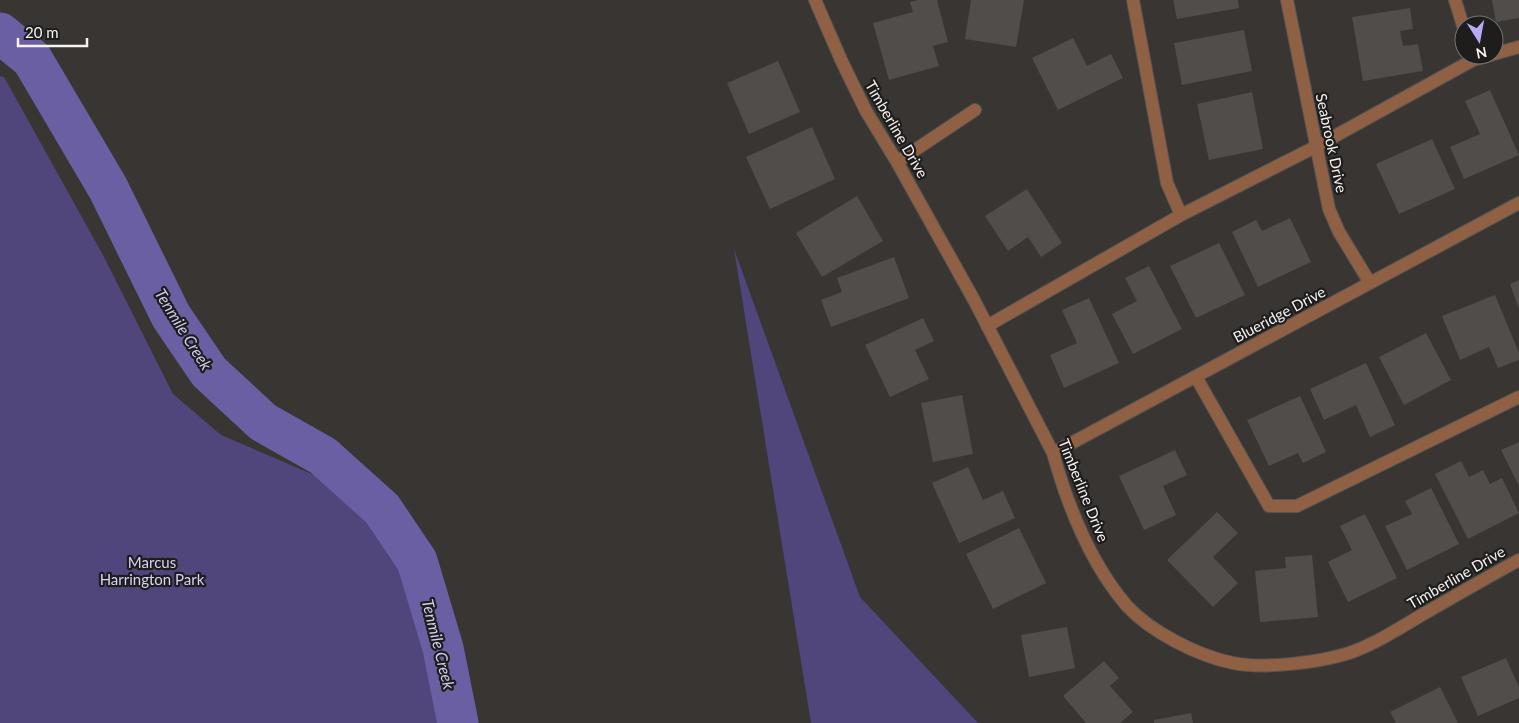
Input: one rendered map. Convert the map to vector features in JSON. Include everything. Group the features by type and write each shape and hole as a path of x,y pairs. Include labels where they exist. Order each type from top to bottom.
{"street":[{"name":"Timberline Drive","path":"815,0 866,111 897,162 988,326 1054,453 1060,477 1087,544 1104,574 1128,607 1159,632 1194,649 1233,663 1269,665 1311,661 1346,654 1384,637 1519,560"},
{"path":"1134,0 1167,182 1181,215"},
{"name":"Seabrook Drive","path":"1287,0 1315,147 1329,209 1339,232 1370,284"},
{"path":"1456,0 1460,15"},
{"path":"1504,51 1519,47"},
{"path":"988,326 1181,215 1315,147 1460,65"},
{"path":"897,162 975,110"},
{"name":"Blueridge Drive","path":"1054,453 1519,203"},
{"path":"1196,377 1269,506 1297,506 1519,397"}],"green space":[{"name":"Marcus Harrington Park","path":"0,76 4,77 104,257 173,394 221,435 333,483 408,569 448,723 0,723"},
{"path":"734,249 860,597 978,723 811,723"}],"building":[{"path":"937,0 948,42 933,46 939,66 889,80 873,23 913,12 910,2"},
{"path":"971,0 1024,0 1016,47 965,39"},
{"path":"1173,0 1238,0 1239,8 1177,19"},
{"path":"1492,0 1519,0 1519,18 1504,21 1504,15 1495,15"},
{"path":"1410,8 1413,29 1400,31 1403,46 1418,44 1423,71 1363,81 1352,17"},
{"path":"1244,30 1252,71 1182,85 1174,43"},
{"path":"1073,38 1087,66 1111,54 1123,78 1058,110 1032,58"},
{"path":"778,61 800,112 749,134 727,83"},
{"path":"1490,90 1519,155 1464,179 1450,147 1480,134 1465,101"},
{"path":"1252,92 1263,149 1209,160 1197,104"},
{"path":"812,127 835,179 770,209 746,157"},
{"path":"1432,139 1455,189 1399,214 1376,164"},
{"path":"1027,189 1062,243 1041,257 1028,237 1008,251 985,216"},
{"path":"857,196 883,241 822,277 796,233"},
{"path":"1290,218 1311,262 1258,287 1232,232 1256,220 1262,231"},
{"path":"1219,243 1245,295 1196,318 1170,266"},
{"path":"894,257 909,298 831,327 821,300 842,292 837,278"},
{"path":"1149,266 1182,329 1133,354 1112,314 1137,301 1125,278"},
{"path":"1519,280 1519,309 1510,284"},
{"path":"1495,295 1519,353 1519,360 1498,368 1489,347 1460,360 1442,316"},
{"path":"1089,298 1119,363 1064,388 1050,355 1077,343 1062,310"},
{"path":"923,318 934,341 915,350 929,379 890,397 865,345"},
{"path":"1426,333 1451,380 1404,405 1379,357"},
{"path":"1366,363 1395,425 1370,437 1356,405 1324,420 1310,389"},
{"path":"962,395 973,454 933,462 921,403"},
{"path":"1300,396 1326,452 1303,463 1298,453 1269,466 1247,420"},
{"path":"1519,442 1519,486 1501,450"},
{"path":"1175,450 1187,475 1163,486 1176,515 1144,530 1119,476"},
{"path":"1461,461 1469,477 1483,470 1490,484 1502,478 1519,513 1468,539 1435,474"},
{"path":"968,467 983,500 1003,491 1015,518 959,543 932,483"},
{"path":"1431,488 1459,544 1407,570 1385,526 1412,514 1405,501"},
{"path":"1217,512 1238,533 1213,557 1238,583 1213,607 1167,560"},
{"path":"1365,514 1397,578 1348,602 1328,562 1352,550 1340,526"},
{"path":"1019,528 1046,583 993,609 966,554"},
{"path":"1312,555 1318,617 1260,622 1255,571 1286,568 1285,557"},
{"path":"1067,627 1075,668 1029,677 1021,635"},
{"path":"1506,658 1519,687 1519,698 1478,716 1461,677"},
{"path":"1104,661 1119,678 1110,686 1133,712 1120,723 1086,723 1063,696"},
{"path":"1440,687 1458,723 1396,723 1390,712"},
{"path":"1191,713 1193,723 1154,723 1154,720"}],"waterway":[{"name":"Tenmile Creek","path":"0,33 32,59 108,188 171,316 209,372 263,422 323,456 382,509 417,561 443,648 458,723"}]}
